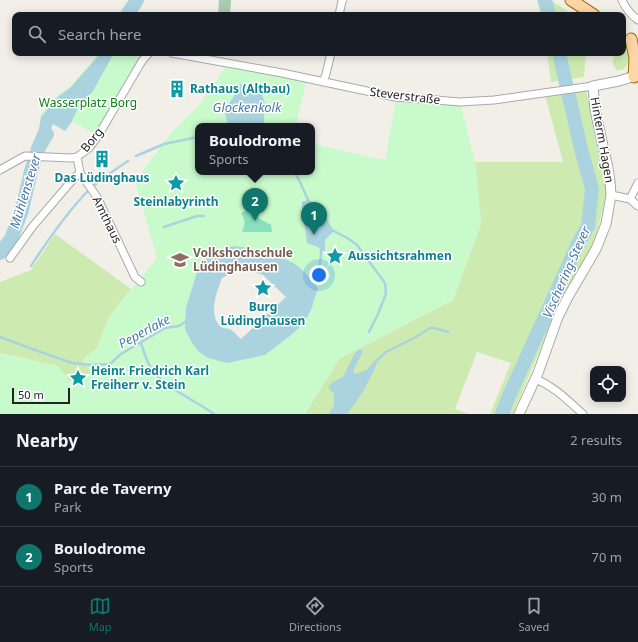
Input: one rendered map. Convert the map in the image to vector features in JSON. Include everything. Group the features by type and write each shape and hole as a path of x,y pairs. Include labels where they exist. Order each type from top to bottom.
{"main road":[{"path":"571,0 589,12"},
{"path":"631,38 635,58 636,76"}],"street":[{"path":"340,12 342,0"},
{"path":"622,0 624,6 638,20"},
{"name":"Borg","path":"0,170 25,156 71,158 77,157 89,148 98,136 146,56"},
{"name":"Steverstraße","path":"188,56 395,97 460,102 494,100 555,92 619,81 636,76"},
{"path":"323,82 330,56"},
{"name":"Hinterm Hagen","path":"519,414 536,379 558,317 596,250 606,224 611,195 610,181 595,110 593,86"},
{"name":"Amthaus","path":"77,157 80,173 97,197 135,277 140,282"},
{"path":"10,258 33,226 80,173"},
{"path":"630,200 638,183"},
{"path":"611,195 630,200 638,206"},
{"path":"536,379 555,389 582,414"}],"green space":[{"path":"219,0 231,0 230,12 218,12"},
{"path":"537,0 551,0 569,12 540,12"},
{"path":"626,52 629,55 629,62 624,69 617,71 612,62 614,57 612,56 626,56"},
{"name":"Wasserplatz Borg","path":"96,56 146,56 98,135 72,122 65,131 40,115 59,94 70,87"},
{"path":"547,56 586,56 584,77 551,82"},
{"path":"228,63 307,78 297,123 264,123 265,103 236,90 229,103 228,123 195,123 195,175 315,175 315,145 385,160 396,100 460,102 475,162 481,224 453,300 339,359 305,414 0,414 0,353 58,366 69,381 92,373 82,360 97,348 109,317 157,258 135,181 172,132 200,104","holes":["255,249 311,310 304,323 265,355 227,363 185,329 186,308"]},
{"path":"586,89 607,190 593,249 554,316 513,414 490,414 511,363 477,352 455,409 469,414 305,414 339,359 453,300 481,224 475,162 563,162 545,95"},
{"path":"245,211 271,225 272,232 242,232 244,218 241,213"},
{"path":"55,234 131,289 109,317 97,348 82,360 92,373 69,381 58,366 0,353 0,282 31,270"}],"water":[{"path":"98,56 112,56 93,91 78,108 71,123 65,131 53,124 41,149 32,149 31,147 39,129 41,117 59,96 70,88"},
{"name":"Glockenkolk","path":"240,84 254,87 261,92 265,103 264,123 228,123 225,114"},
{"path":"308,200 318,205 334,231 325,240 325,251 322,251 318,247 307,243 302,216 302,202"},
{"path":"234,246 259,250 276,255 299,267 307,274 318,288 311,310 304,323 265,355 227,363 208,358 198,351 185,329 186,308 197,272 207,258 218,251","holes":["241,270 248,270 263,275 286,297 241,339 234,332 220,326 216,321 214,309 222,278"]},
{"path":"360,349 363,351 353,371 355,374 367,370 374,361 377,363 371,377 347,414 329,414 334,405 334,394 328,387 333,382 343,377 355,353"}],"waterway":[{"name":"Mühlenstever","path":"129,12 137,0"},
{"name":"Vischering-Stever","path":"545,0 548,12"},
{"name":"Vischering-Stever","path":"502,414 578,244 588,226 592,189 582,153 560,56"},
{"name":"Mühlenstever","path":"0,253 11,239 22,210 38,149 47,134"},
{"path":"136,156 164,144 195,138"},
{"path":"31,266 56,229 84,195 111,172 128,161"},
{"path":"296,175 309,202"},
{"path":"164,227 197,216 204,216"},
{"path":"334,231 357,245 385,283 386,294 369,332"},
{"path":"312,284 319,267 321,249"},
{"name":"Peperlake","path":"0,337 72,363 91,365 110,364 121,354 165,328 179,326 185,322 188,323"},
{"path":"375,362 386,352 430,328 448,332"},
{"path":"141,343 149,365 165,383 214,414"}],"place":[{"name":"Rathaus (Altbau)","path":"177,89"},
{"name":"Das Lüdinghaus","path":"102,159"},
{"name":"Steinlabyrinth","path":"176,183"},
{"name":"Boulodrome","path":"255,221"},
{"name":"Parc de Taverny","path":"314,235"},
{"name":"Aussichtsrahmen","path":"335,256"},
{"name":"Volkshochschule Lüdinghausen","path":"180,260"},
{"name":"Burg Lüdinghausen","path":"263,288"},
{"name":"Heinr. Friedrich Karl Freiherr v. Stein","path":"78,378"}]}
